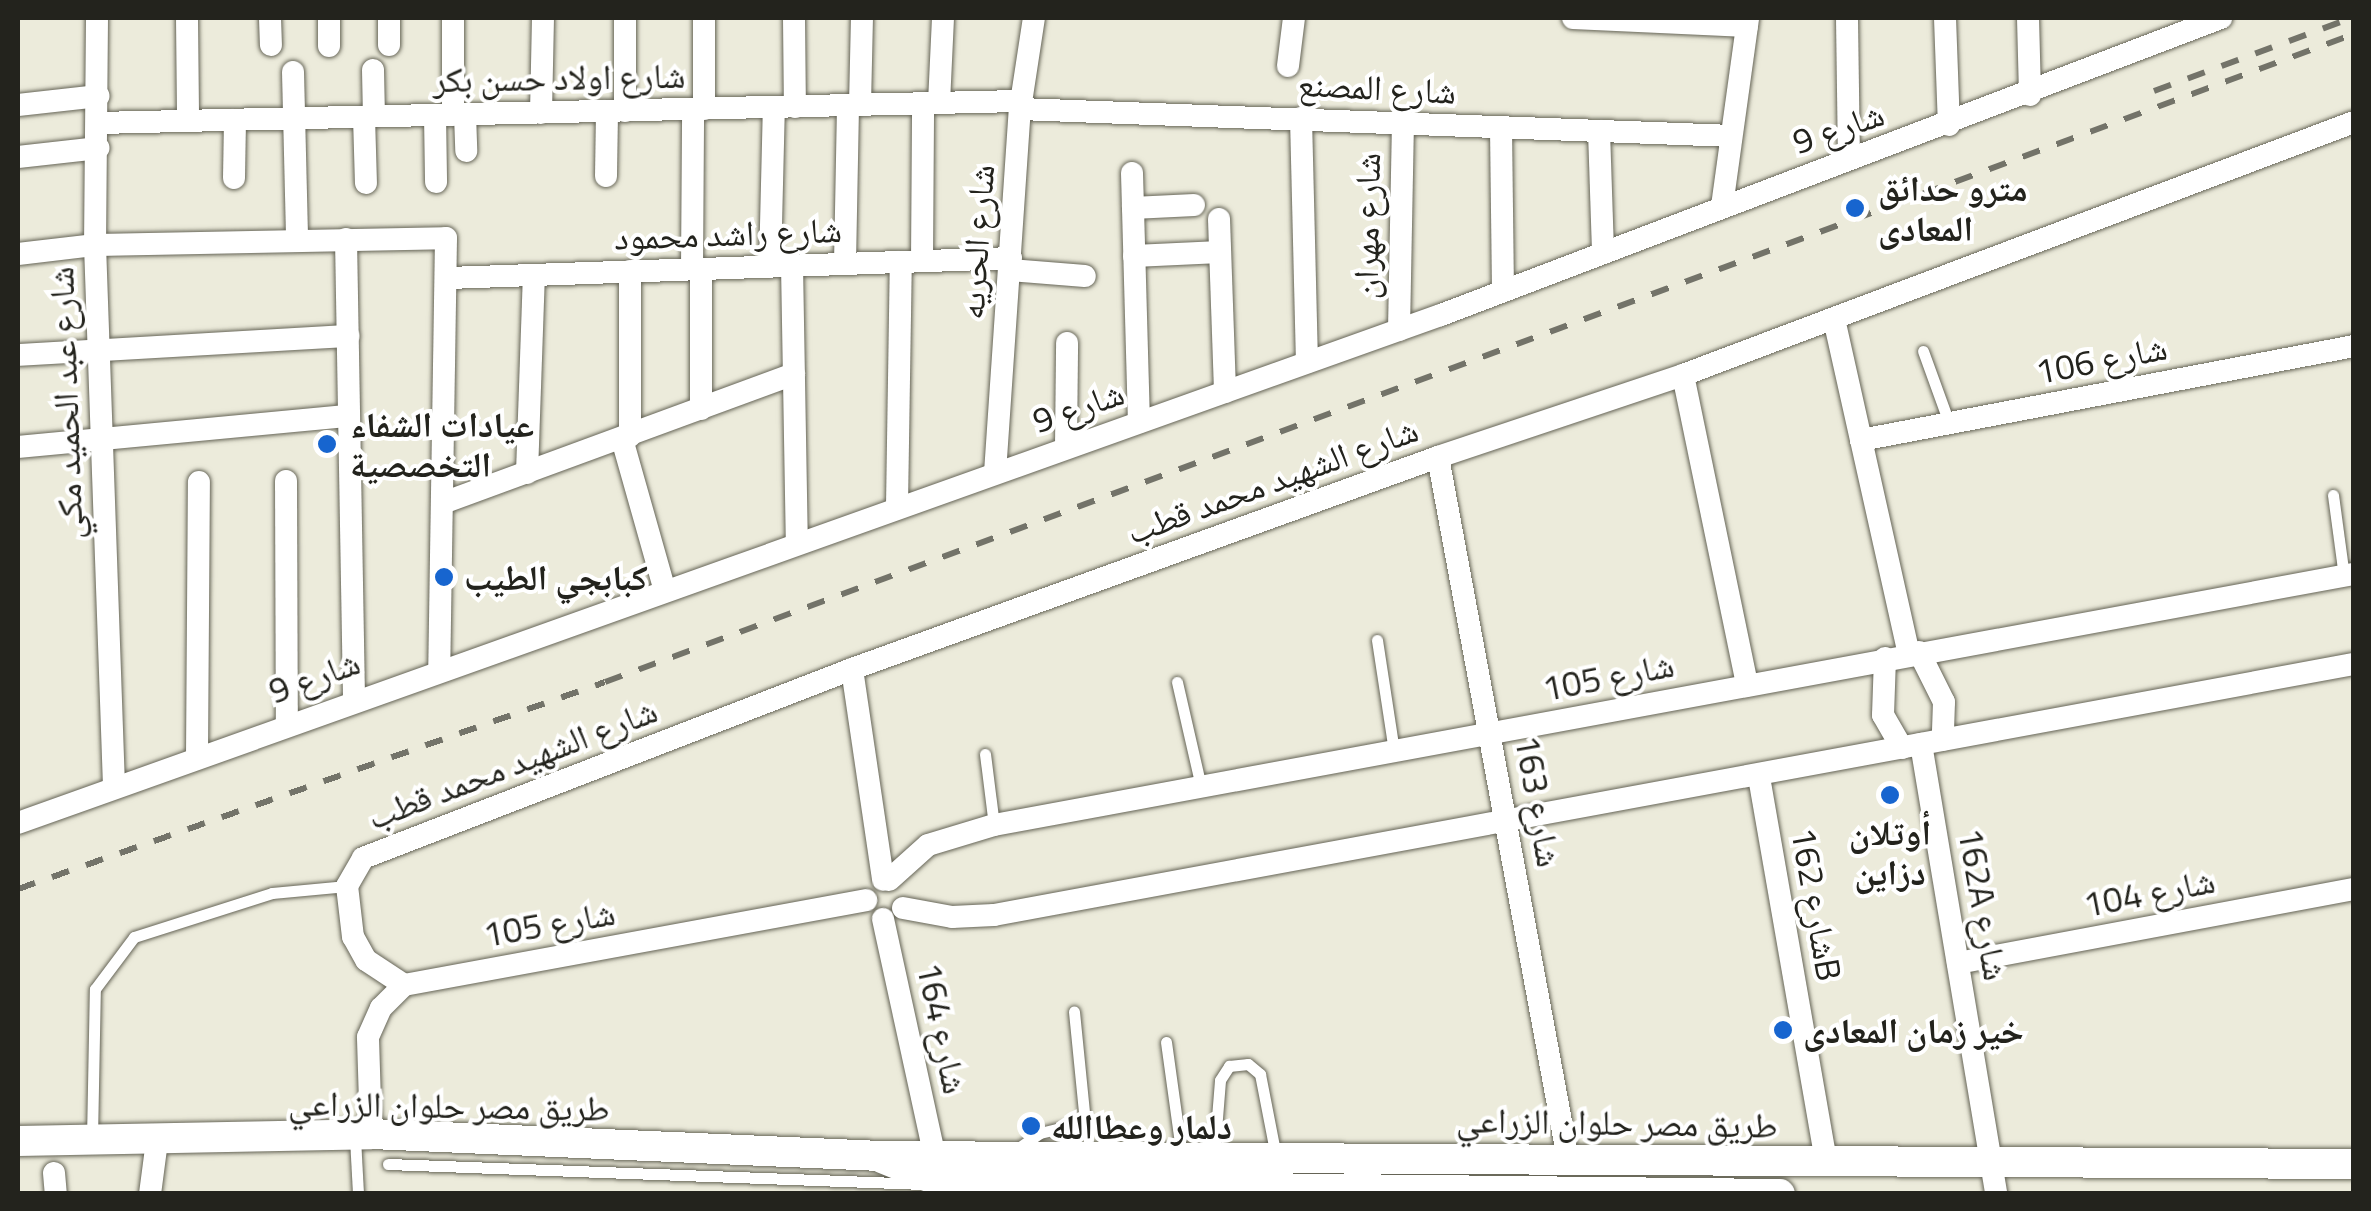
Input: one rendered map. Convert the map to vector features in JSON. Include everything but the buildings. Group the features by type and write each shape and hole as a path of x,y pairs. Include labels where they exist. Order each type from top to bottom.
{"main road":[{"name":"طريق مصر حلوان الزراعي","path":"18,1142 363,1134 880,1156 986,1189 1213,1187 1780,1194"},
{"name":"طريق مصر حلوان الزراعي","path":"941,1176 973,1154 1826,1161 1994,1179 2354,1164"},
{"path":"973,1154 986,1189"},
{"path":"1213,1187 1214,1156"},
{"path":"1276,1156 1282,1188"}],"street":[{"name":"شارع عبد الحميد مكي","path":"97,18 95,245 114,786"},
{"path":"187,18 188,121"},
{"path":"270,18 271,45"},
{"path":"329,18 329,46"},
{"path":"389,18 389,45"},
{"path":"436,182 451,115 453,18"},
{"path":"540,113 543,18"},
{"path":"606,176 625,18"},
{"path":"701,409 696,269 698,109 704,18"},
{"path":"794,18 784,107 781,266 794,374 797,540"},
{"path":"845,263 862,18"},
{"path":"897,506 911,261 942,18"},
{"name":"شارع الحريه","path":"995,472 1021,105 1034,18"},
{"path":"1288,66 1294,18"},
{"path":"1578,18 1748,22 1722,206"},
{"path":"1848,18 1850,159"},
{"path":"1945,18 1948,125"},
{"path":"2028,18 2030,95"},
{"path":"2157,43 2160,18"},
{"name":"شارع 9","path":"18,823 664,587 1399,330 1722,206 2030,95 2221,18"},
{"path":"366,183 373,70"},
{"path":"293,72 297,240"},
{"path":"18,105 98,96"},
{"name":"شارع اولاد حسن بكر","path":"98,123 854,105 1021,105"},
{"name":"شارع المصنع","path":"1021,105 1731,136"},
{"path":"451,115 466,151"},
{"path":"1301,118 1308,362"},
{"path":"234,178 235,120"},
{"name":"شارع الشهيد محمد قطب","path":"347,886 364,858 852,670 1438,456 1683,375 2354,122"},
{"name":"شارع مهران","path":"1399,330 1403,123"},
{"path":"1501,128 1503,291"},
{"path":"1599,131 1603,253"},
{"path":"18,157 98,148"},
{"path":"1132,173 1140,422"},
{"path":"1132,208 1194,205"},
{"path":"1219,218 1224,392"},
{"path":"18,254 95,245 441,237 449,245 439,668"},
{"path":"346,239 354,698"},
{"path":"1134,256 1220,252"},
{"name":"شارع راشد محمود","path":"448,278 911,261 1010,264 1085,276"},
{"path":"630,271 626,437 664,587"},
{"path":"527,473 534,275"},
{"path":"1834,319 1914,653 1944,702 1922,744"},
{"path":"18,355 100,346 348,336"},
{"path":"1066,447 1067,343"},
{"name":"شارع 106","path":"1861,440 2354,346"},
{"path":"443,503 794,374"},
{"path":"1683,375 1747,685"},
{"path":"18,447 101,434 349,416"},
{"name":"شارع 163","path":"1438,456 1568,1159"},
{"path":"286,481 286,724"},
{"path":"197,756 199,482"},
{"name":"شارع 105","path":"404,985 866,900 873,884 886,880 928,845 994,826 1884,658 2349,575"},
{"path":"1884,658 1883,715 1922,744"},
{"path":"866,900 893,913 994,915 1759,777 2354,664"},
{"path":"852,670 886,880"},
{"name":"162A شارع","path":"1922,744 1994,1179"},
{"name":"شارع 162B","path":"1759,777 1826,1161"},
{"name":"شارع 164","path":"886,880 904,890 893,913 941,1176"},
{"path":"347,886 353,937 366,960 404,985 381,1008 368,1037 363,1134"},
{"name":"شارع 104","path":"1958,963 2354,889"},
{"path":"150,1194 156,1141"}],"lane":[{"path":"1923,351 1950,423"},
{"path":"2333,495 2349,575"},
{"path":"1377,640 1394,751"},
{"path":"1177,682 1201,787"},
{"path":"985,754 994,826"},
{"path":"92,1142 96,990 134,937 272,892 347,886"},
{"path":"1010,1155 1040,1133 1085,1122 1074,1012"},
{"path":"1166,1042 1182,1157"},
{"path":"1214,1156 1220,1080 1229,1066 1248,1064 1260,1074 1276,1156"},
{"path":"358,1194 363,1134"},
{"path":"388,1164 876,1186 941,1176"}],"railway":[{"path":"2154,91 2351,18"},
{"path":"18,889 605,682 2354,34"}],"place":[{"name":"مترو حدائق المعادى","path":"1855,208"},
{"name":"عيادات الشفاء التخصصية","path":"327,444"},
{"name":"كبابجي الطيب","path":"444,577"},
{"name":"أوتلان دزاين","path":"1890,795"},
{"name":"خير زمان المعادى","path":"1783,1030"},
{"name":"دلمار وعطاالله","path":"1031,1126"}]}
